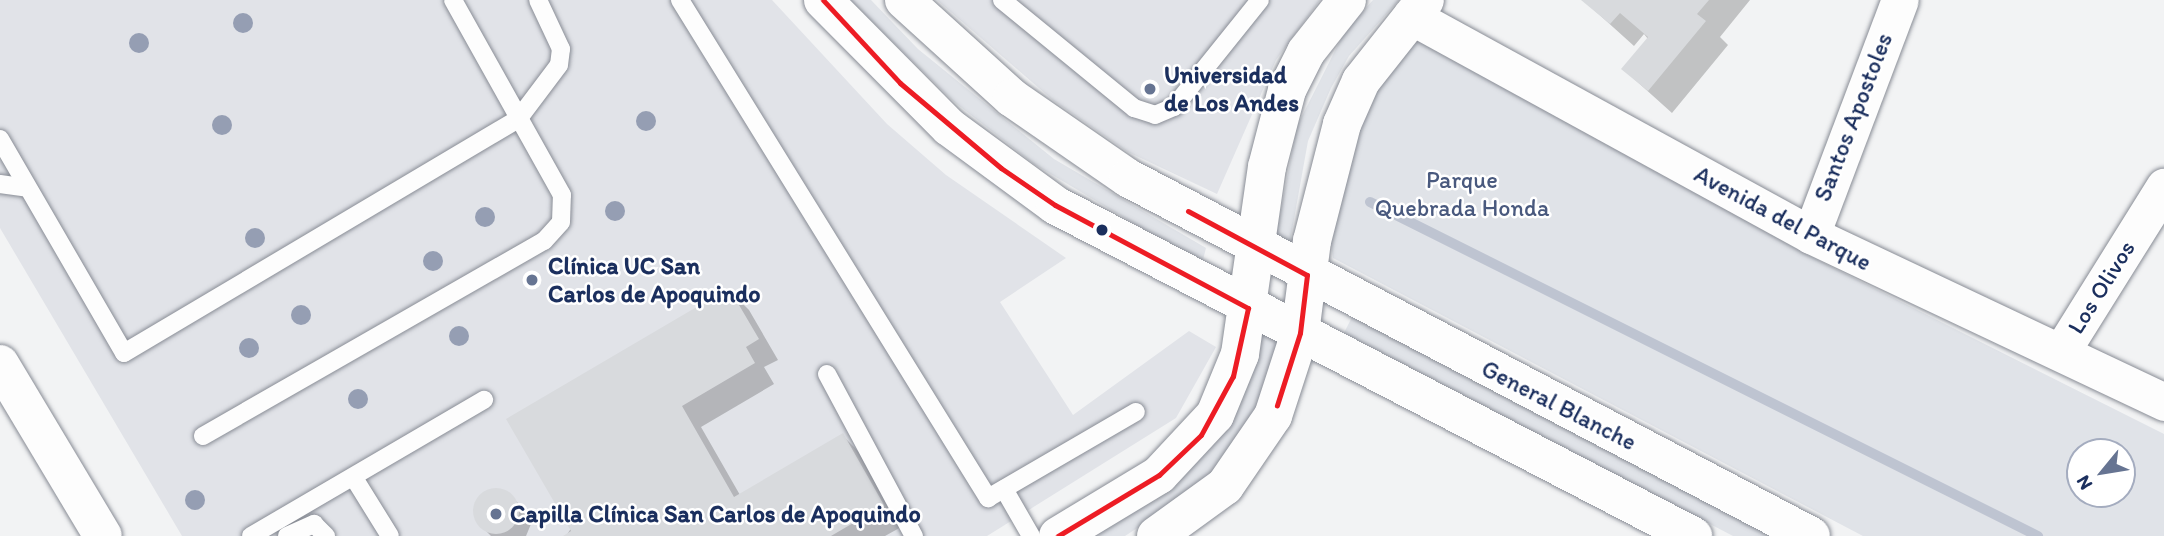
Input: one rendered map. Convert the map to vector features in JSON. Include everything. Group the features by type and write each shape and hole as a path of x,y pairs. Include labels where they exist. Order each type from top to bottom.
{"main road":[{"path":"823,0 900,83 1001,167 1055,205 1248,308 1693,536"},
{"name":"General Blanche","path":"904,0 1069,140 1254,248 1811,536"},
{"path":"1058,536 1159,475 1201,435 1233,376 1248,308 1254,248 1287,90 1306,52 1347,0"},
{"path":"1156,536 1201,508 1245,462 1273,416 1300,333 1307,275 1342,124 1361,81 1418,8"},
{"path":"0,364 103,536"}],"street":[{"name":"Santos Apostoles","path":"1811,235 1900,0"},
{"name":"Avenida del Parque","path":"1418,8 1811,235 2164,402"},
{"name":"Los Olivos","path":"2061,352 2164,187"}],"lane":[{"path":"203,436 552,234 561,222 562,195 453,0"},
{"path":"0,139 124,353 519,118 559,65 561,49 538,0"},
{"path":"680,0 988,498 1136,412"},
{"path":"1002,0 1134,108 1155,115 1174,107 1260,0"},
{"path":"0,184 28,188"},
{"path":"827,374 914,536"},
{"path":"251,536 484,400"},
{"path":"354,478 390,536"},
{"path":"1004,489 1031,536"},
{"path":"286,536 314,524 326,536"}],"shaded area":[{"name":"Clínica UC San Carlos de Apoquindo","path":"0,0 772,0 887,124 946,175 1066,258 1000,302 1073,415 1189,331 1216,347 1176,418 987,536 182,536 0,228"},
{"name":"Universidad de Los Andes","path":"937,0 1320,0 1276,60 1217,194 1128,152 1054,101"}],"green space":[{"path":"850,0 871,0 918,49 1054,159 1206,248 1202,264 1034,164 953,101"},
{"path":"1373,0 1399,0 1349,56 1331,88 1308,141 1289,247 1275,241 1297,126 1344,33"},
{"name":"Parque Quebrada Honda","path":"1404,27 1802,252 2164,434 2164,536 1863,536 1333,258 1323,187"},
{"path":"1352,317 1772,536 1733,536 1344,333"},
{"path":"1262,332 1279,342 1256,412 1235,447 1191,493 1125,536 1086,536"}],"building":[{"path":"1581,0 1709,0 1697,14 1706,21 1648,91 1621,69 1648,37 1620,13 1610,24"},
{"path":"729,288 759,339 746,347 755,363 682,406 734,497 843,433 884,505 831,536 563,536 571,531 506,419"},
{"name":"Capilla Clínica San Carlos de Apoquindo","path":"496,488 512,495 519,511 512,527 496,534 480,527 473,511 480,495"}],"waterway":[{"path":"1370,202 2038,536"}],"transit line":[{"path":"823,0 900,83 1001,168 1055,205 1248,308 1233,376 1201,435 1159,475 1058,536"},
{"path":"1188,211 1307,275 1300,333 1277,405"}],"place":[{"name":"Universidad de Los Andes","path":"1150,89"},
{"name":"Clínica UC San Carlos de Apoquindo","path":"532,280"},
{"name":"Capilla Clínica San Carlos de Apoquindo","path":"496,514"}]}
